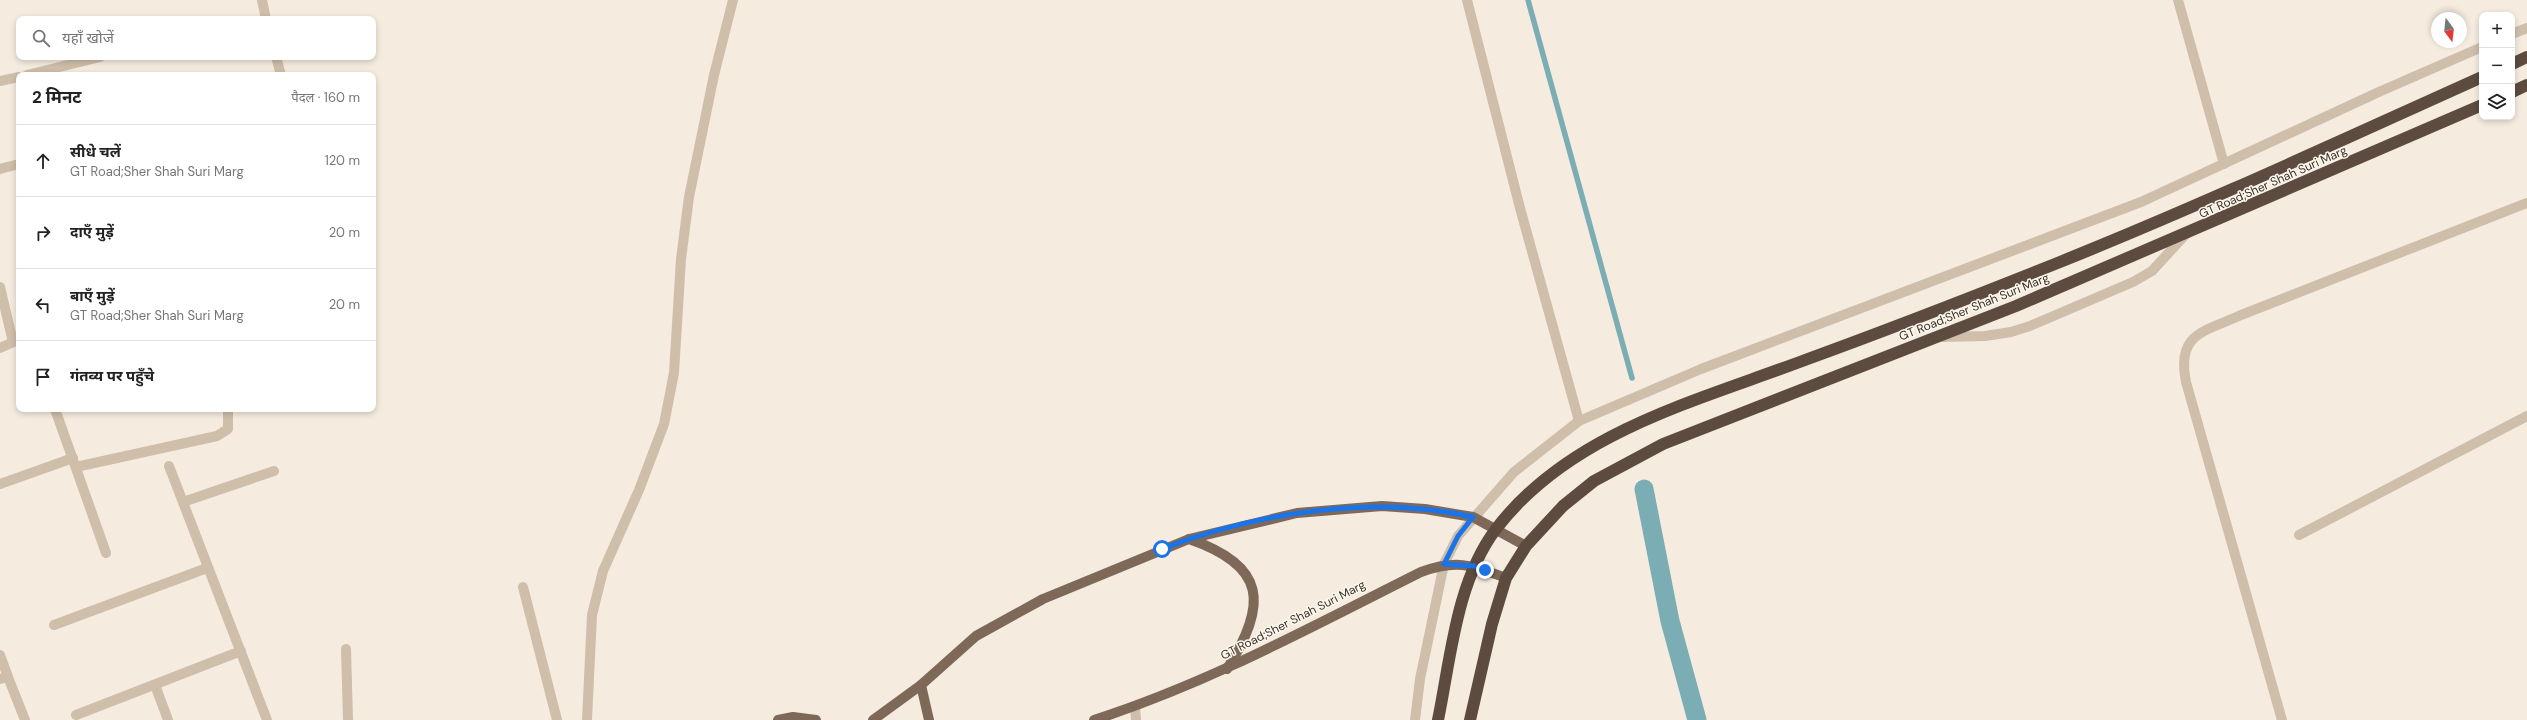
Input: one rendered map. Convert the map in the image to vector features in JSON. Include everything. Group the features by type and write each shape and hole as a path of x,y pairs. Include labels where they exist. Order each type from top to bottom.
{"highway":[{"path":"2515,63 2527,57"},
{"name":"GT Road;Sher Shah Suri Marg","path":"1438,720 1461,604 1474,566 1496,530 1548,477 1604,440 1654,414 1879,333 2155,223 2479,78"},
{"path":"2515,91 2527,85"},
{"name":"GT Road;Sher Shah Suri Marg","path":"1470,720 1492,624 1506,578 1526,546 1563,506 1594,480 1622,464 1719,421 1937,337 2185,235 2479,106"}],"main road":[{"path":"873,720 922,685 976,636 1023,610 1106,571 1189,539 1297,513 1367,508 1425,508 1473,517 1526,546"},
{"path":"1189,539 1211,546 1228,556 1242,568 1251,583 1255,602 1252,621 1243,643 1227,670"},
{"name":"GT Road;Sher Shah Suri Marg","path":"1094,720 1135,707 1227,670 1414,576 1444,564 1474,566 1506,578"},
{"path":"922,685 929,720"},
{"path":"778,720 793,718 816,720"}],"street":[{"path":"262,0 263,16"},
{"path":"587,720 592,615 604,571 639,490 664,424 674,373 681,259 689,196 714,75 733,0"},
{"path":"1467,0 1520,208 1579,420"},
{"path":"2178,0 2224,164"},
{"path":"2515,33 2527,28"},
{"path":"1415,720 1420,679 1444,564 1458,536 1473,517 1514,472 1579,420 1701,369 2141,202 2381,91 2480,48"},
{"path":"39,72 88,60"},
{"path":"277,60 280,72"},
{"path":"0,82 16,78"},
{"path":"0,169 16,165"},
{"path":"2282,720 2186,382 2182,362 2186,346 2200,334 2241,315 2527,203"},
{"path":"1937,337 1985,336 2011,332 2030,326 2133,282 2152,272 2185,235"},
{"path":"0,288 16,341 0,348"},
{"path":"56,412 106,552"},
{"path":"0,484 74,462 217,436 228,428 230,417 229,412"},
{"path":"2299,535 2527,416"},
{"path":"169,466 207,568 267,720"},
{"path":"183,502 274,471"},
{"path":"54,626 207,568"},
{"path":"524,587 557,720"},
{"path":"346,649 348,720"},
{"path":"76,715 241,651"},
{"path":"0,655 4,678 25,720"},
{"path":"155,685 168,720"},
{"path":"1135,707 1136,720"}],"waterway":[{"path":"1528,0 1632,378"},
{"path":"1644,489 1670,621 1697,720"}],"route":[{"path":"1162,549 1189,539 1297,513 1382,506 1425,508 1473,517 1458,536 1444,564 1474,566 1485,570"}]}
